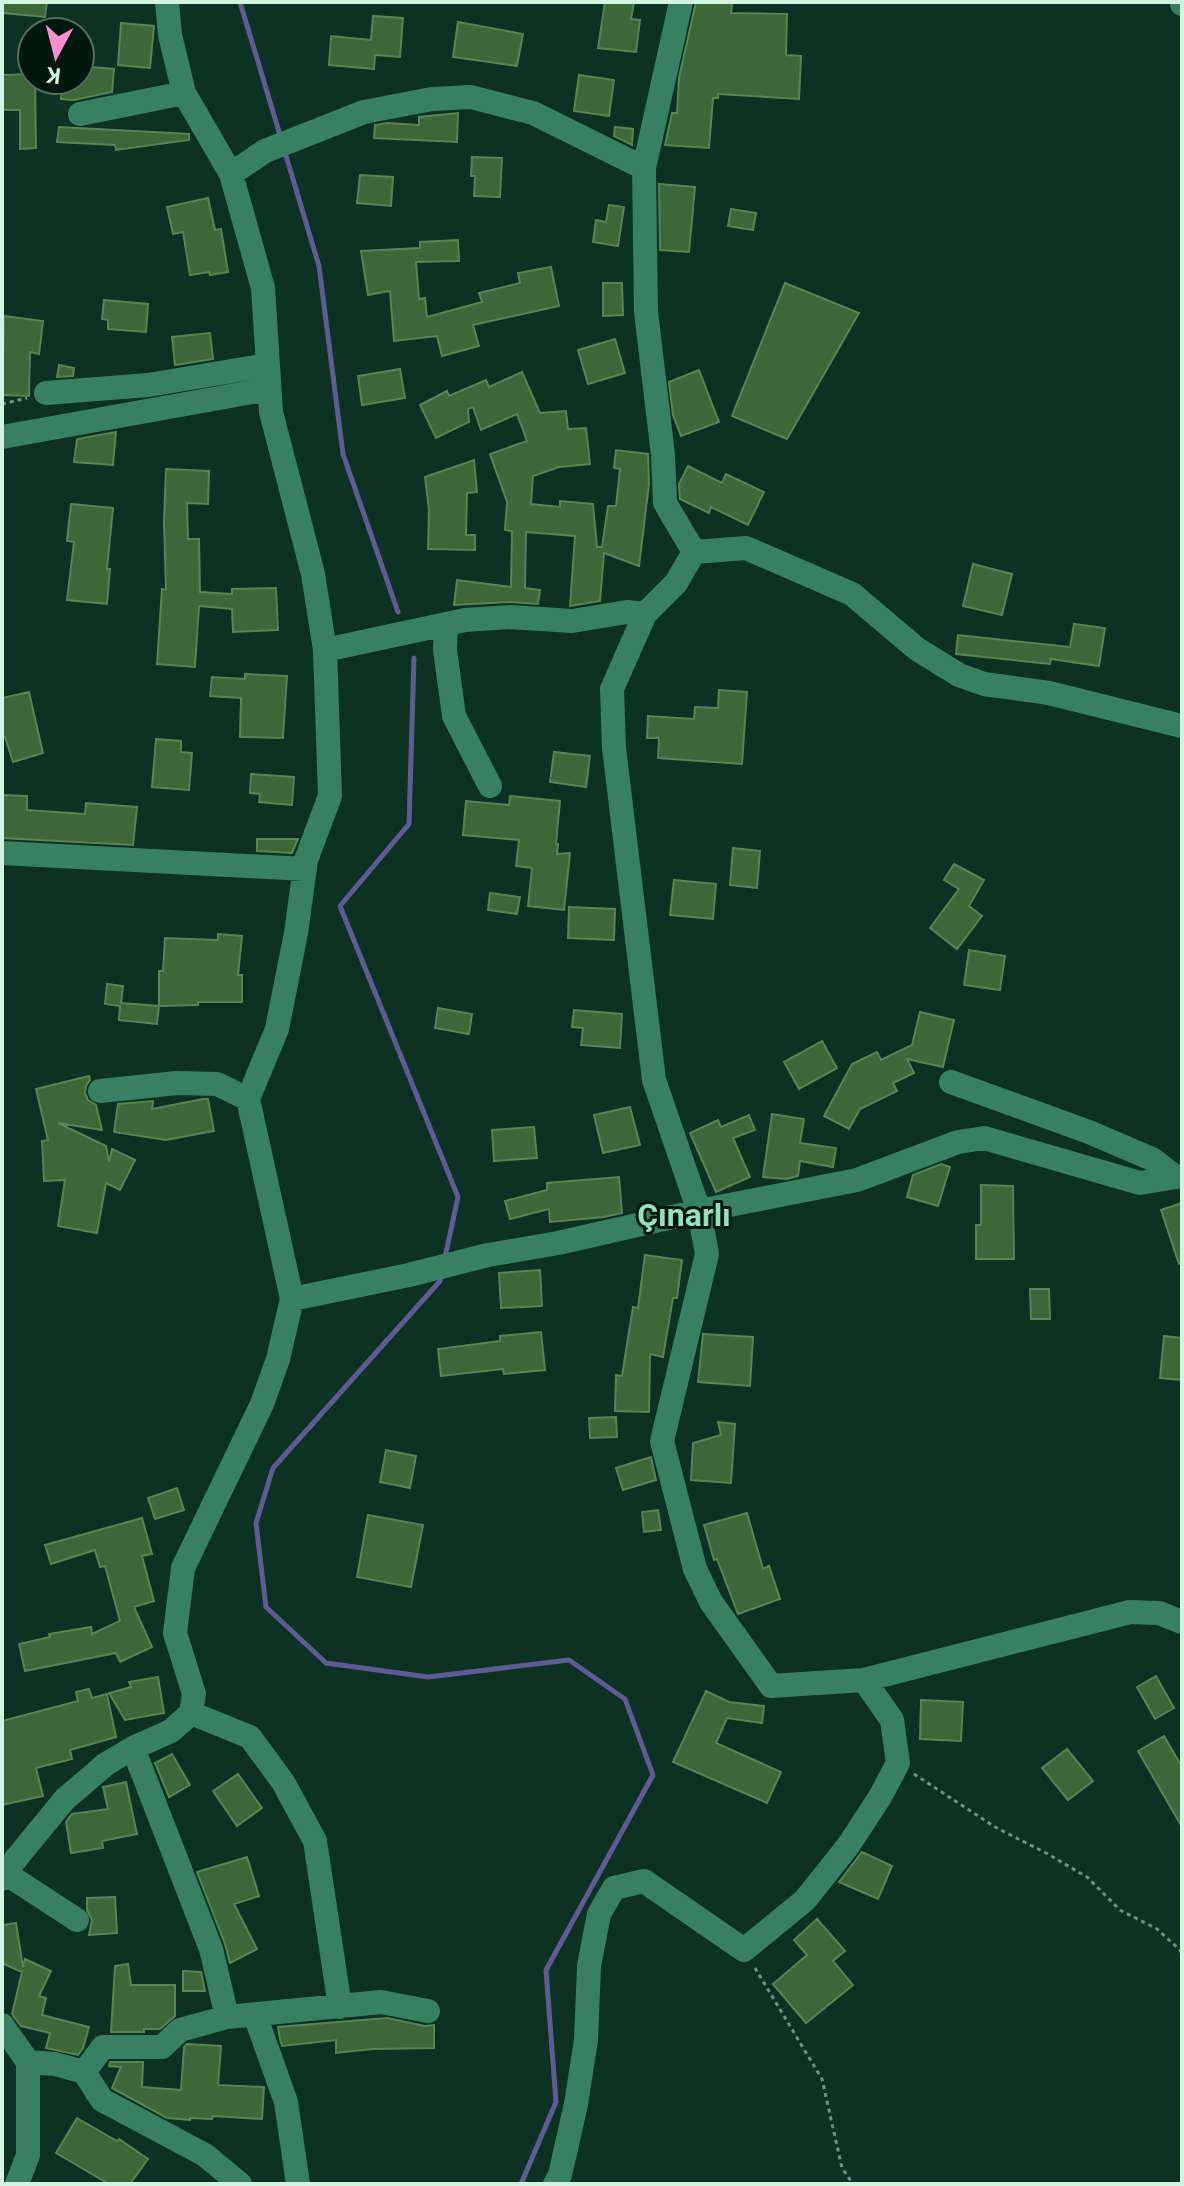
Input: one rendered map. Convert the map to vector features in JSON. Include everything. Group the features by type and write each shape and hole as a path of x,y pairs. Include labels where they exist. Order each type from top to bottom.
{"street":[{"path":"77,1920 4,1876 65,1799 106,1764 171,1731 191,1713 194,1694 175,1633 183,1568 262,1404 278,1359 292,1299 248,1099 277,1029 296,933 306,860 330,796 325,650 313,574 271,412 263,288 231,174 184,93 170,35 167,2"},
{"path":"681,2 644,168 646,312 663,455 665,503 694,552"},
{"path":"80,114 184,93"},
{"path":"231,174 265,151 364,112 432,99 471,97 533,113 644,168"},
{"path":"46,393 269,377"},
{"path":"2,437 269,377"},
{"path":"694,552 746,548 852,594 917,649 959,675 984,684 1049,693 1182,726"},
{"path":"694,552 676,583 645,614 612,689 614,748 654,1080 699,1211 707,1254 662,1441 695,1569 711,1602 771,1686 864,1680 1130,1612 1159,1613 1182,1622"},
{"path":"325,650 465,620 510,617 572,621 627,612 645,614"},
{"path":"446,624 445,650 454,716 490,786"},
{"path":"2,853 305,869"},
{"path":"951,1082 1089,1132 1152,1159 1178,1176"},
{"path":"100,1091 177,1083 217,1084 248,1099"},
{"path":"292,1299 488,1255 857,1180 958,1142 984,1138 1140,1183 1178,1176"},
{"path":"555,2184 560,2175 576,2104 586,2040 589,1966 596,1927 599,1914 614,1888 644,1881 744,1950 805,1900 848,1846 898,1763 892,1720 864,1680"},
{"path":"191,1713 250,1737 283,1782 315,1841 340,2007"},
{"path":"133,1748 211,1949 227,2017"},
{"path":"84,2072 103,2047 162,2047 180,2030 227,2017 381,2002 428,2011"},
{"path":"255,2015 286,2102 298,2184"},
{"path":"2,2025 28,2062 28,2155 17,2184"},
{"path":"28,2062 55,2064 84,2072 102,2100 205,2155 240,2184"}],"path":[{"path":"898,1763 995,1827 1087,1877 1120,1910 1157,1929 1182,1955"},
{"path":"744,1950 822,2079 842,2168 853,2184"}],"building":[{"path":"3,2 47,2 45,16 3,13"},
{"path":"605,2 634,2 631,19 640,20 636,52 598,48"},
{"path":"696,2 732,2 731,13 787,14 786,55 801,56 799,99 718,94 718,98 713,98 709,148 665,145 672,113 677,113 679,78"},
{"path":"373,16 403,18 400,57 375,55 374,69 329,65 331,36 371,40"},
{"path":"458,22 523,34 517,66 453,57"},
{"path":"121,23 154,26 150,68 118,65"},
{"path":"96,67 114,69 112,92 96,95"},
{"path":"2,75 16,75 16,96 35,96 36,148 20,149 20,110 2,110"},
{"path":"579,75 614,80 609,116 574,111"},
{"path":"61,96 93,96 74,100 61,99"},
{"path":"458,113 457,142 374,138 375,125 419,125 419,117"},
{"path":"59,127 189,134 189,140 116,150 115,145 57,142"},
{"path":"615,127 633,129 632,145 614,136"},
{"path":"472,157 502,158 500,197 474,196"},
{"path":"360,175 393,177 391,206 357,203"},
{"path":"659,184 695,187 689,252 660,250"},
{"path":"208,198 215,230 221,229 228,272 190,275 183,232 173,234 167,207"},
{"path":"609,205 624,207 618,246 593,242 596,220 606,222"},
{"path":"731,209 756,213 753,230 728,226"},
{"path":"458,240 459,261 416,262 419,299 425,298 427,317 482,302 479,293 520,283 518,273 551,267 559,306 473,325 479,346 442,356 437,336 394,341 390,291 368,295 361,251 420,248 420,242"},
{"path":"603,283 622,283 623,315 603,316"},
{"path":"785,283 859,313 787,439 732,416"},
{"path":"104,300 148,304 146,332 108,329 108,320 102,319"},
{"path":"4,316 43,321 39,354 30,352 29,396 2,395"},
{"path":"210,333 213,359 175,365 172,337"},
{"path":"615,339 625,373 588,384 578,350"},
{"path":"59,365 74,368 73,376 57,377"},
{"path":"400,369 405,398 362,405 358,376"},
{"path":"699,370 719,422 681,436 673,415 669,382"},
{"path":"522,372 540,413 566,411 568,429 586,428 590,464 559,467 533,476 531,504 560,507 560,501 593,504 597,547 602,547 608,506 616,506 620,469 614,468 616,450 648,454 649,484 639,566 604,553 600,601 570,606 575,536 526,532 525,588 540,590 538,604 454,605 457,580 511,587 512,531 505,530 507,502 490,454 527,441 517,414 481,430 473,407 468,409 469,422 436,438 420,405 447,391 449,396 486,380 489,387"},
{"path":"116,432 113,465 74,462 77,439"},
{"path":"474,460 477,492 467,493 466,535 475,535 475,550 428,549 429,510 425,477"},
{"path":"688,466 722,483 726,474 764,492 748,525 711,507 709,513 680,499 679,484"},
{"path":"166,469 209,471 208,504 187,503 188,539 199,539 200,592 232,594 232,589 276,588 278,630 233,632 232,609 199,606 195,667 157,664 162,589 166,590"},
{"path":"71,504 113,508 107,604 67,600 74,542 67,541"},
{"path":"973,564 1012,574 1002,615 963,606"},
{"path":"1074,624 1105,628 1099,666 1051,659 1050,664 956,654 958,635 1070,647"},
{"path":"245,674 287,676 283,738 240,737 241,698 210,696 212,677 245,679"},
{"path":"719,690 747,692 742,764 658,758 659,738 647,738 648,716 694,719 695,707 718,708"},
{"path":"29,692 43,753 13,762 5,737 2,738 2,698"},
{"path":"156,739 181,741 181,752 192,753 189,790 152,787"},
{"path":"554,752 590,756 586,787 550,782"},
{"path":"251,774 294,777 292,805 259,802 260,794 250,793"},
{"path":"2,795 27,796 27,810 85,814 86,803 137,807 133,845 2,838"},
{"path":"510,796 560,801 557,854 570,853 564,910 528,906 532,868 516,866 519,840 463,835 466,801 509,805"},
{"path":"257,839 298,839 292,853 257,851"},
{"path":"733,848 760,851 757,888 730,885"},
{"path":"954,864 984,880 969,906 982,916 957,949 930,928 959,889 944,880"},
{"path":"674,880 716,884 713,919 670,915"},
{"path":"490,893 520,897 517,914 488,910"},
{"path":"569,907 615,909 614,940 568,938"},
{"path":"218,934 242,936 238,975 242,975 242,1002 159,1006 159,971 163,971 165,938 218,940"},
{"path":"969,950 1005,956 1000,990 964,985"},
{"path":"107,984 123,986 121,1003 159,1006 157,1024 119,1020 120,1006 105,1004"},
{"path":"438,1008 472,1014 469,1034 435,1028"},
{"path":"574,1010 622,1014 620,1048 581,1045 583,1028 572,1027"},
{"path":"920,1012 954,1020 943,1067 907,1059 914,1073 893,1083 897,1091 860,1109 849,1129 824,1116 852,1064 877,1052 881,1060 912,1045"},
{"path":"822,1041 837,1068 799,1089 784,1062"},
{"path":"89,1076 85,1093 88,1100 96,1105 102,1130 58,1123 106,1146 109,1162 112,1149 135,1160 120,1190 106,1183 97,1233 58,1226 65,1180 44,1181 42,1141 48,1140 36,1089"},
{"path":"208,1099 214,1131 166,1140 114,1132 118,1104 153,1101 152,1109"},
{"path":"630,1107 640,1145 603,1153 594,1115"},
{"path":"772,1114 804,1119 800,1143 836,1148 833,1167 800,1161 798,1176 787,1179 763,1177"},
{"path":"749,1115 755,1130 733,1138 750,1177 716,1192 690,1133 718,1120 721,1127"},
{"path":"534,1127 537,1158 494,1161 492,1130"},
{"path":"941,1164 950,1167 938,1206 907,1197 913,1175"},
{"path":"619,1177 622,1213 550,1222 549,1209 510,1219 505,1201 547,1190 547,1183"},
{"path":"981,1185 1013,1186 1014,1259 976,1259 976,1225 981,1225"},
{"path":"1182,1203 1182,1263 1179,1264 1161,1210"},
{"path":"645,1255 682,1260 677,1298 673,1298 663,1357 650,1354 649,1412 615,1411 616,1375 622,1376 633,1307 638,1308"},
{"path":"540,1270 542,1306 501,1308 499,1273"},
{"path":"1030,1289 1049,1289 1050,1319 1031,1319"},
{"path":"541,1332 545,1370 504,1374 503,1369 441,1376 438,1349 500,1341 500,1336"},
{"path":"703,1334 753,1337 750,1386 698,1382"},
{"path":"1164,1336 1182,1338 1182,1380 1160,1378"},
{"path":"616,1417 617,1437 590,1438 589,1418"},
{"path":"718,1422 735,1424 731,1483 691,1480 693,1443 721,1435"},
{"path":"386,1450 416,1456 410,1488 380,1482"},
{"path":"651,1457 656,1480 623,1490 616,1468"},
{"path":"177,1488 184,1510 155,1519 148,1498"},
{"path":"658,1510 661,1530 644,1532 642,1512"},
{"path":"747,1513 763,1569 769,1566 780,1599 738,1614 717,1559 714,1560 704,1525"},
{"path":"368,1515 423,1525 411,1587 357,1577"},
{"path":"142,1518 152,1554 142,1556 154,1601 134,1607 152,1647 120,1662 116,1653 25,1671 19,1644 50,1637 49,1634 91,1627 92,1634 120,1621 105,1566 100,1567 95,1550 51,1564 45,1545"},
{"path":"1156,1676 1174,1708 1155,1719 1137,1687"},
{"path":"158,1677 164,1713 125,1720 109,1693 131,1687 129,1682"},
{"path":"89,1689 92,1698 107,1694 116,1737 70,1750 72,1759 36,1768 43,1796 2,1805 2,1721 78,1701 76,1692"},
{"path":"706,1691 729,1702 764,1706 762,1723 727,1718 716,1743 781,1772 767,1803 673,1762"},
{"path":"921,1700 963,1702 961,1741 920,1739"},
{"path":"1164,1736 1182,1767 1182,1827 1138,1751"},
{"path":"1067,1749 1093,1781 1068,1800 1042,1768"},
{"path":"172,1754 190,1785 169,1797 155,1763"},
{"path":"238,1774 262,1808 237,1826 213,1791"},
{"path":"126,1782 137,1834 102,1841 103,1848 71,1853 66,1822 72,1814 108,1809 103,1787"},
{"path":"862,1852 892,1866 878,1899 839,1882"},
{"path":"247,1857 259,1896 234,1904 257,1949 230,1963 197,1872"},
{"path":"115,1897 117,1933 89,1935 92,1920 87,1910 87,1898"},
{"path":"817,1919 845,1951 833,1961 853,1985 806,2023 773,1984 807,1955 794,1940"},
{"path":"16,1923 23,1967 25,1959 51,1971 39,1996 46,1998 42,2015 89,2027 78,2055 46,2048 50,2033 21,2026 12,2014 22,1972 2,1963 2,1925"},
{"path":"128,1964 131,1985 175,1985 175,2016 160,2029 111,2032 115,1966"},
{"path":"183,1971 201,1972 205,1991 183,1991"},
{"path":"387,2018 434,2025 434,2048 336,2053 336,2040 282,2046 278,2027"},
{"path":"187,2044 221,2046 218,2085 264,2087 262,2119 213,2116 212,2119 190,2120 167,2118 112,2088 121,2067 109,2066 110,2062 143,2062 142,2087 181,2090 184,2047"},
{"path":"77,2118 117,2141 119,2139 148,2159 130,2184 109,2184 56,2153"}],"waterway":[{"path":"240,2 280,135"},
{"path":"284,149 319,266 343,454 398,612"},
{"path":"414,658 409,824 340,906 458,1197 445,1257"},
{"path":"441,1275 440,1281 273,1468 256,1523 266,1607 326,1663 428,1677 569,1660 625,1699 653,1775 546,1970 556,2102 521,2184"}],"district":[{"name":"Çınarlı","path":"684,1215"}]}
